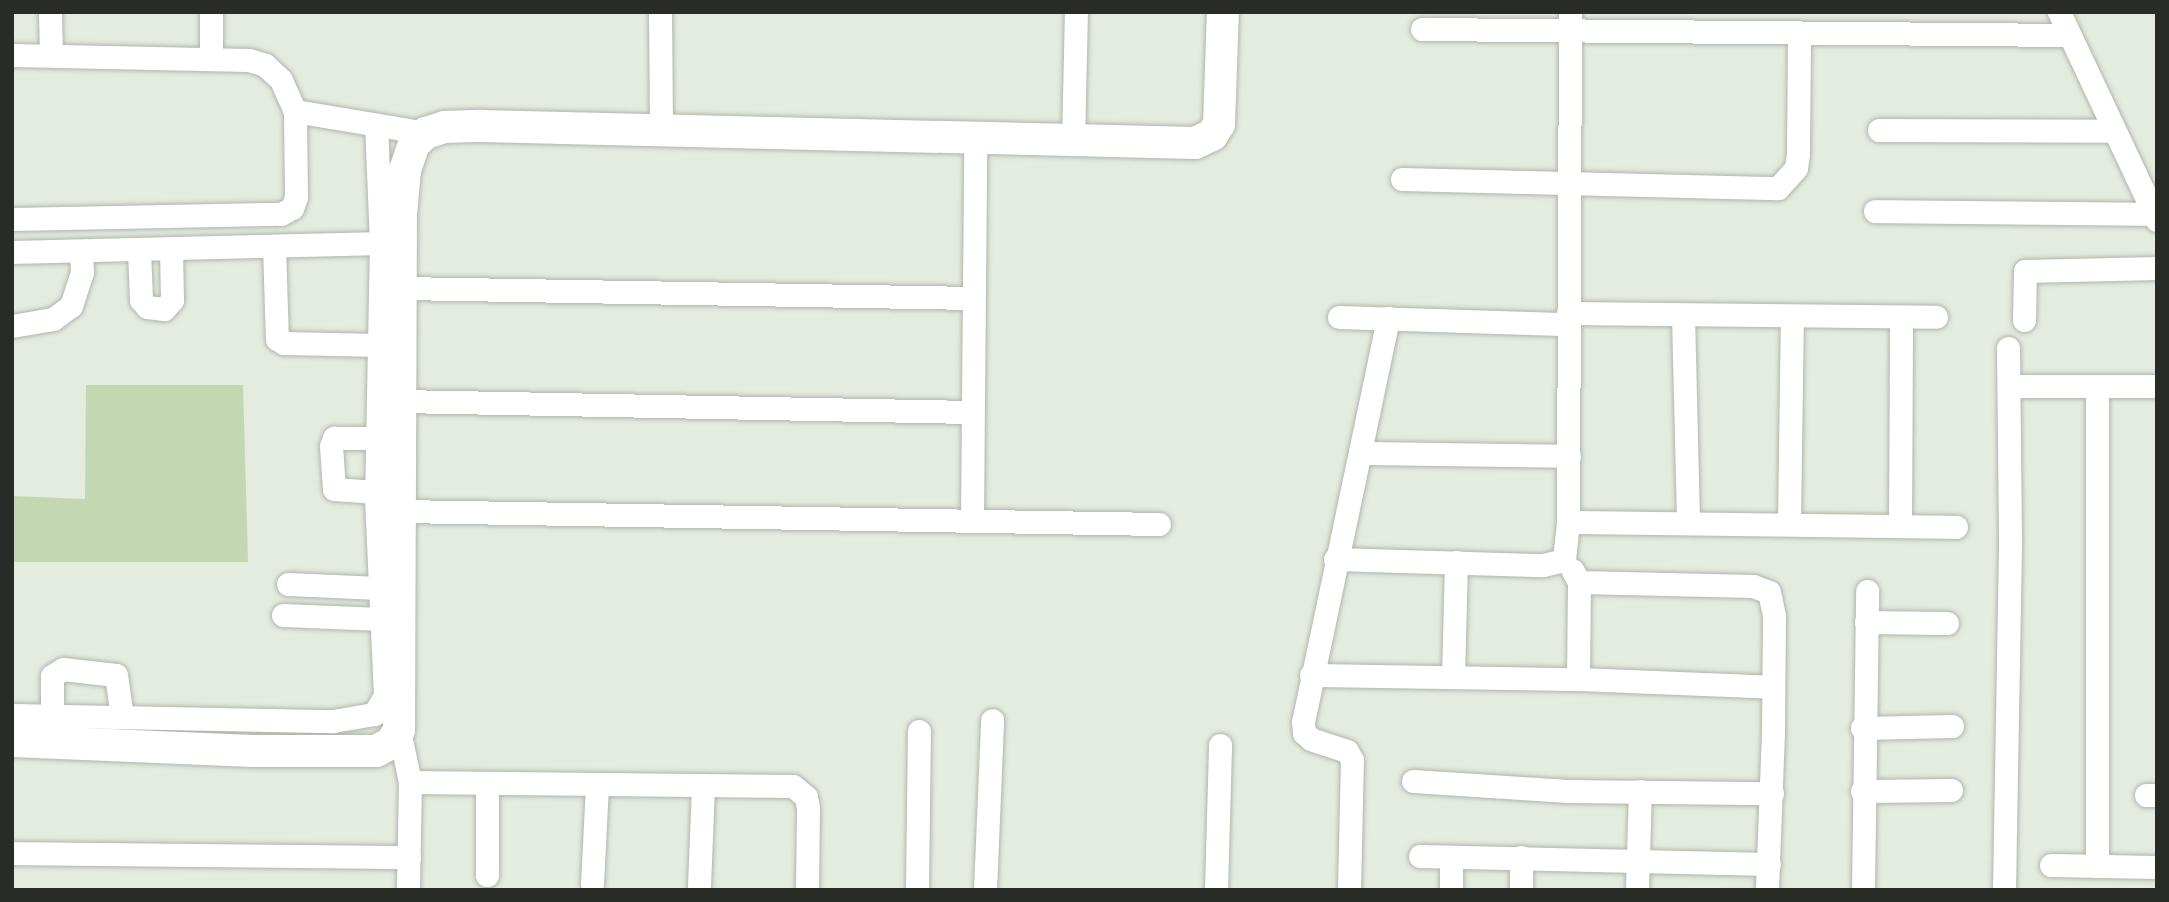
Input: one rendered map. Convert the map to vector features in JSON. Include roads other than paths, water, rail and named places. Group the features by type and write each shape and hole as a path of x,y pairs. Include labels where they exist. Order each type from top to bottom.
{"street":[{"path":"50,12 51,54"},
{"path":"211,12 211,57"},
{"path":"660,12 661,130"},
{"path":"1073,142 1076,12"},
{"path":"295,111 321,112 376,126 426,133 456,127 661,130 1169,145 1195,143 1212,135 1222,107 1223,12"},
{"path":"1875,211 2154,206 2113,131 2059,12"},
{"path":"1422,29 1570,21 1723,23 1799,34 2069,35"},
{"path":"1570,21 1569,456 1568,522 1564,560 1578,582 1578,680"},
{"path":"1402,179 1778,188 1796,168 1799,34"},
{"path":"12,55 211,57 265,65 281,80 295,111 296,197 292,208 281,214 12,219"},
{"path":"376,126 381,243 377,438 388,501 399,730 410,782 408,890"},
{"path":"1879,130 2113,131"},
{"path":"12,715 362,719 374,713 385,696 379,588 399,401 405,170 414,144 426,133"},
{"path":"972,518 975,138"},
{"path":"12,252 381,243"},
{"path":"274,246 273,334 277,339 284,343 379,345"},
{"path":"139,250 141,300 147,307 164,309 172,300 171,248"},
{"path":"12,326 53,318 71,306 82,272 81,251"},
{"path":"2024,320 2025,271 2157,268"},
{"path":"402,288 973,298"},
{"path":"1683,315 1688,522"},
{"path":"1339,317 1936,317"},
{"path":"1789,524 1791,317"},
{"path":"1900,525 1901,317"},
{"path":"1349,890 1354,770 1347,751 1311,740 1304,733 1311,675 1388,318"},
{"path":"2004,890 2008,348"},
{"path":"2009,386 2157,386"},
{"path":"2096,386 2097,866"},
{"path":"399,401 972,412"},
{"path":"377,438 334,438 331,446 334,489 388,501 1159,524"},
{"path":"1360,453 1569,456"},
{"path":"1568,522 1956,527"},
{"path":"1335,559 1543,565 1564,560"},
{"path":"1453,677 1455,562"},
{"path":"1578,582 1762,588 1773,604 1772,793 1767,890"},
{"path":"288,584 379,588"},
{"path":"1863,890 1862,728 1867,591"},
{"path":"283,615 381,619"},
{"path":"1866,622 1947,623"},
{"path":"52,716 52,676 63,669 116,675 122,717"},
{"path":"1311,675 1773,687"},
{"path":"985,890 992,720"},
{"path":"1862,728 1952,726"},
{"path":"12,741 253,751 376,751 391,743 399,730"},
{"path":"917,890 919,731"},
{"path":"1216,890 1220,745"},
{"path":"1413,781 1640,791 1772,793"},
{"path":"410,782 702,785 801,790 808,808 807,890"},
{"path":"487,783 487,875"},
{"path":"592,884 597,784"},
{"path":"699,886 702,785"},
{"path":"1862,791 1951,790"},
{"path":"1637,890 1640,791"},
{"path":"12,853 409,858"},
{"path":"1420,856 1639,858 1769,864"},
{"path":"1451,857 1451,890"},
{"path":"1521,858 1521,890"},
{"path":"2051,865 2157,867"}]}
